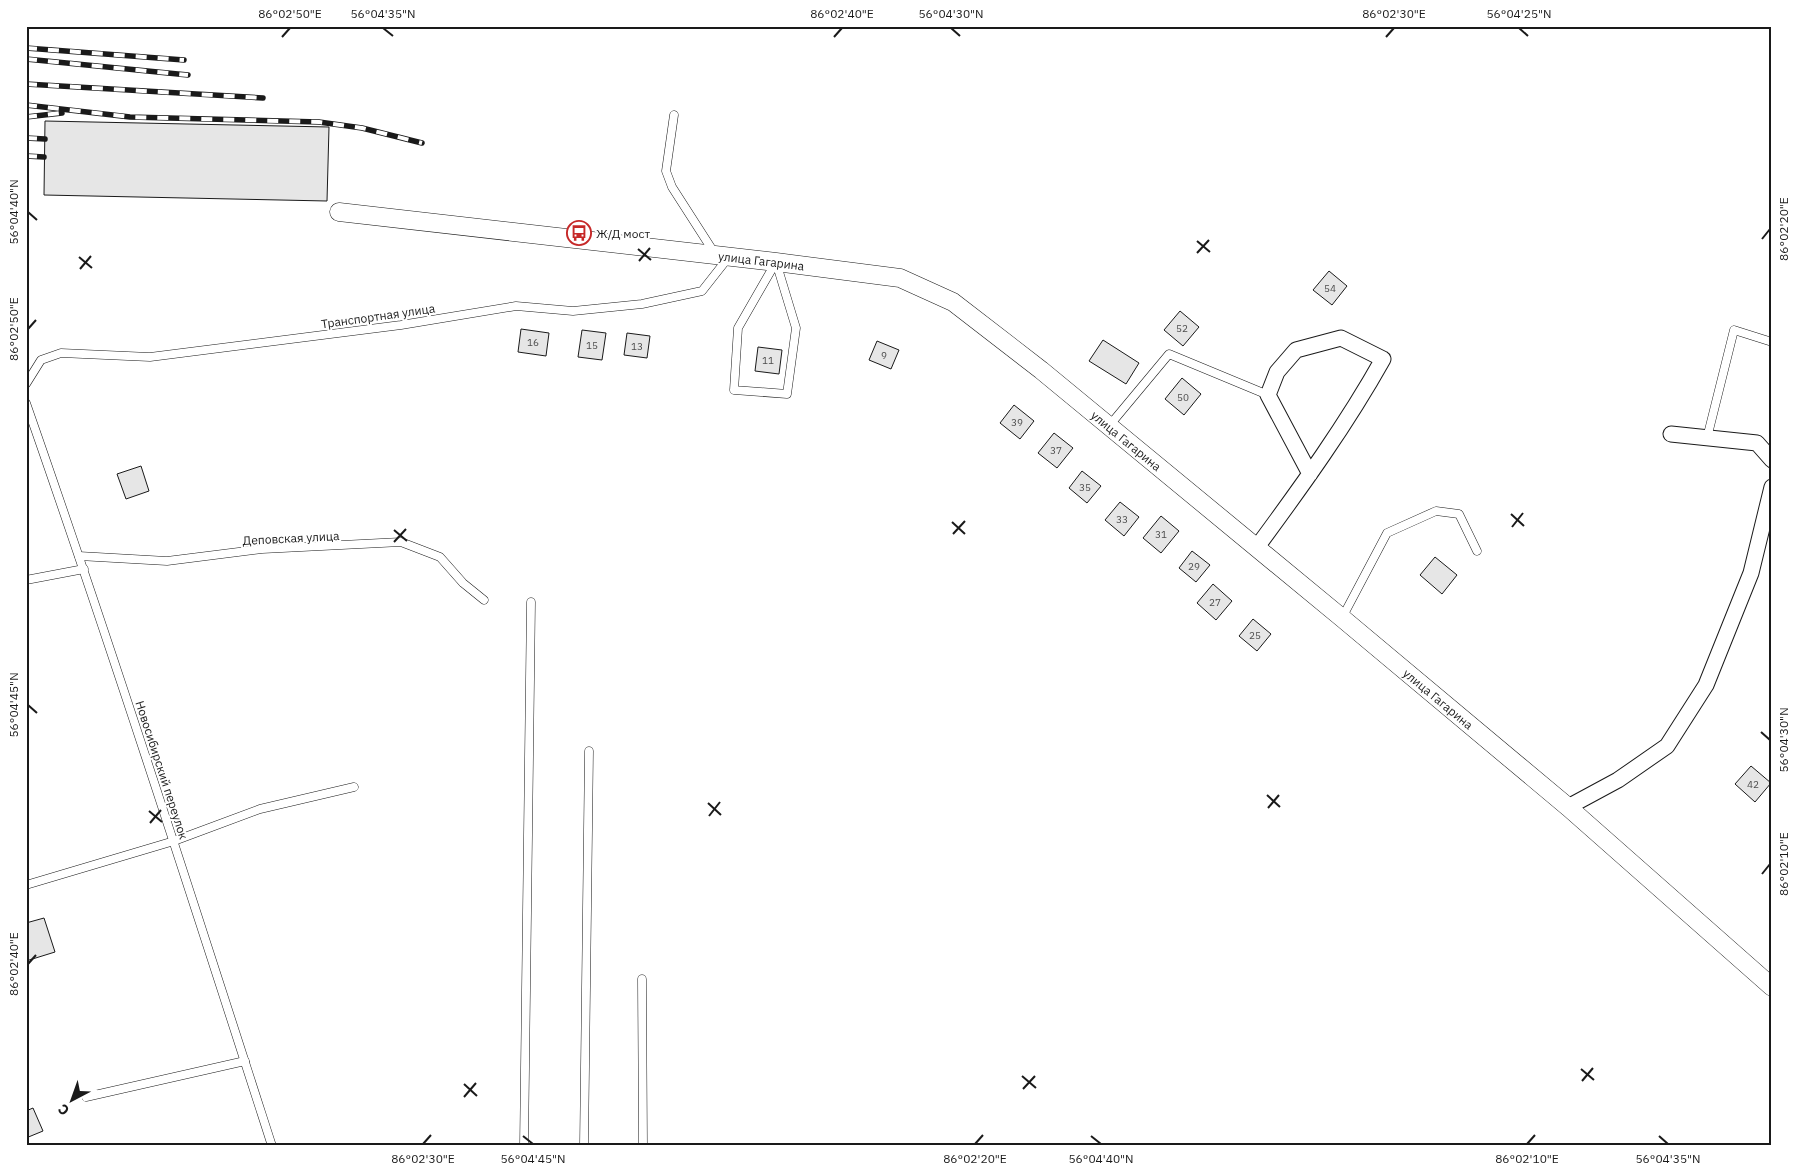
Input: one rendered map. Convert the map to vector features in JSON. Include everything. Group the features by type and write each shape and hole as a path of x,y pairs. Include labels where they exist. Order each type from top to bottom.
{"street":[{"name":"улица Гагарина","path":"339,212 900,278 953,302 1041,370 1257,547 1568,807 1772,987"},
{"path":"1257,547 1310,474 1383,359 1341,338 1296,350 1277,372 1268,395 1310,474"},
{"path":"1671,434 1764,443 1772,460"},
{"path":"1568,807 1618,780 1667,746 1706,685 1751,573 1772,487"}],"lane":[{"path":"674,115 666,171 672,187 722,256"},
{"name":"Транспортная улица","path":"26,384 41,360 61,353 150,357 401,325 516,306 573,311 642,304 702,291 722,256"},
{"path":"776,262 796,328 787,394 734,390 738,328 776,262"},
{"path":"1707,438 1734,330 1772,342"},
{"path":"1109,426 1169,354 1268,395"},
{"name":"Новосибирский переулок","path":"26,403 84,569 174,840 272,1146"},
{"path":"1342,618 1387,534 1436,511 1459,514 1477,551"},
{"name":"Деповская улица","path":"79,556 167,561 262,549 401,542 440,557 463,583 484,600"},
{"path":"26,580 84,569"},
{"path":"524,1146 531,602"},
{"path":"584,1146 589,751"},
{"path":"26,885 174,840 260,809 354,787"},
{"path":"642,979 643,1146"},
{"path":"86,1097 245,1061"}],"building":[{"path":"45,121 329,127 327,201 44,195"},
{"path":"1329,271 1347,286 1332,305 1313,290"},
{"path":"1180,311 1199,327 1183,346 1164,330"},
{"path":"521,329 549,333 546,356 518,352"},
{"path":"582,330 606,333 602,360 578,357"},
{"path":"627,333 650,336 647,358 624,355"},
{"path":"1103,340 1139,363 1126,384 1089,361"},
{"path":"877,341 899,350 891,369 869,360"},
{"path":"758,347 782,350 779,374 755,371"},
{"path":"1182,378 1201,394 1184,415 1165,399"},
{"path":"1014,405 1034,421 1020,439 1000,423"},
{"path":"1054,433 1073,448 1057,468 1038,453"},
{"path":"141,466 149,491 126,499 117,474"},
{"path":"1082,471 1101,486 1087,503 1069,488"},
{"path":"1120,502 1139,517 1124,536 1105,520"},
{"path":"1161,516 1179,531 1161,553 1143,538"},
{"path":"1192,551 1210,565 1196,582 1179,568"},
{"path":"1435,557 1457,575 1442,594 1420,575"},
{"path":"1213,584 1232,601 1216,620 1197,603"},
{"path":"1253,619 1271,634 1257,651 1239,636"},
{"path":"1751,766 1771,783 1755,802 1735,784"},
{"path":"44,918 55,952 26,961 26,923"},
{"path":"33,1108 43,1131 26,1138 26,1111"}],"railway":[{"path":"26,48 184,60"},
{"path":"26,59 188,75"},
{"path":"26,84 263,98"},
{"path":"26,105 130,117 319,122 362,128 422,143"},
{"path":"26,117 62,113"},
{"path":"26,138 45,139"},
{"path":"26,156 44,157"}],"place":[{"name":"Ж/Д мост","path":"579,233"}]}
